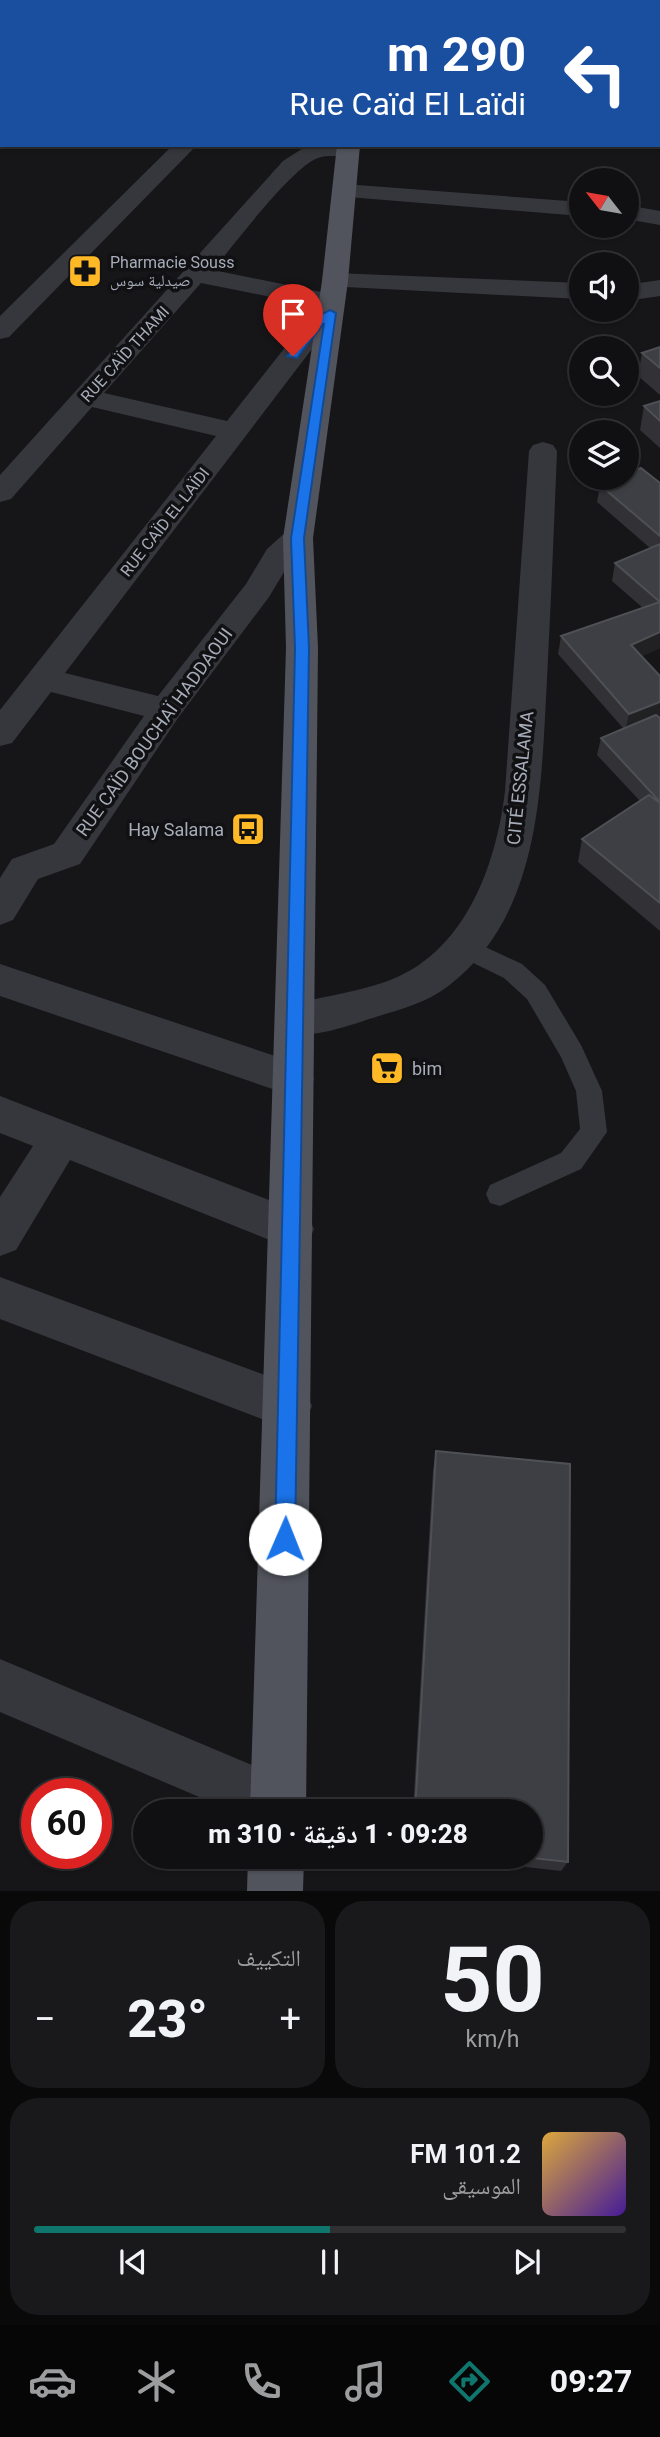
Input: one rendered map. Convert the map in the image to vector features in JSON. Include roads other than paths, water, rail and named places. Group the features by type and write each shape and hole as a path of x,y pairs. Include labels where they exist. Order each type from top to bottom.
{"main road":[{"path":"278,1799 302,648 298,538 333,299 344,191 337,149"},
{"path":"275,1891 276,1869"}],"street":[{"path":"0,331 184,147"},
{"path":"311,147 337,149"},
{"name":"RUE CAÏD THAMI","path":"0,493 291,166 337,149"},
{"path":"344,191 569,208"},
{"path":"639,214 660,218"},
{"path":"197,274 333,299 569,291"},
{"path":"639,291 660,288"},
{"name":"RUE CAÏD EL LAÏDI","path":"0,734 236,432 333,299"},
{"path":"86,397 236,432"},
{"name":"CITÉ ESSALAMA","path":"295,1020 367,1004 430,979 466,948 492,905 512,851 522,788 534,641 543,451"},
{"name":"RUE CAÏD BOUCHAÏ HADDAOUI","path":"0,911 13,865 67,854 166,710 258,590 278,556 298,538"},
{"path":"42,678 166,710"},
{"path":"0,980 293,1079"},
{"path":"0,1114 292,1229"},
{"path":"0,1236 60,1139"},
{"path":"0,1298 288,1406"},
{"path":"0,1685 260,1799"}],"lane":[{"path":"466,948 513,971 536,992 572,1053 589,1091 594,1132 571,1161 500,1194"}],"place":[{"name":"Pharmacie Souss صيدلية سوس","path":"85,271"},
{"name":"Hay Salama","path":"248,829"},
{"name":"bim","path":"387,1068"}]}
